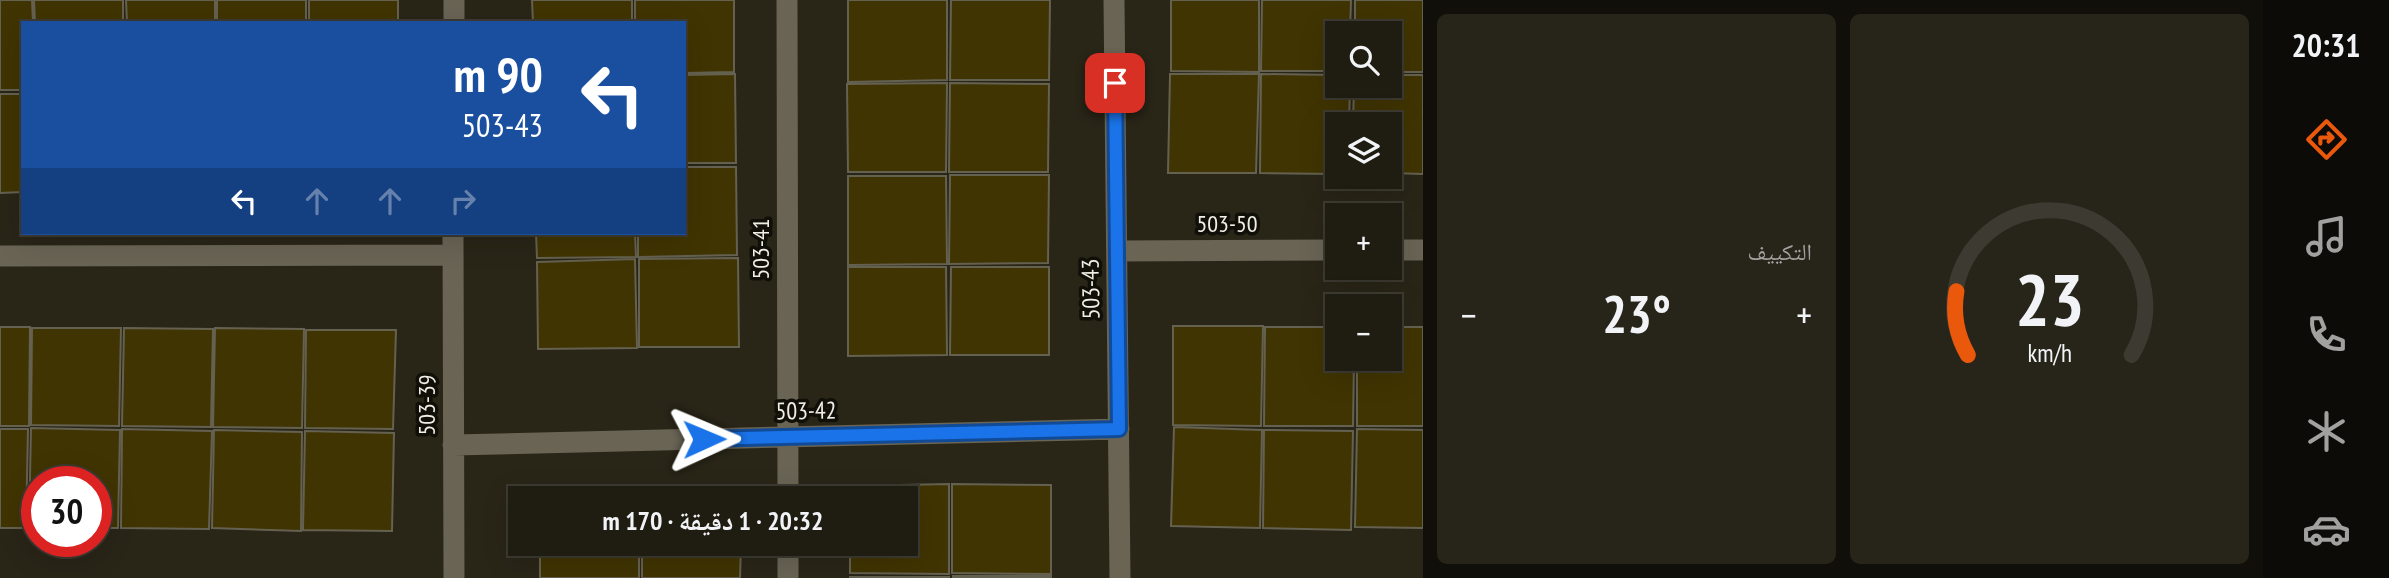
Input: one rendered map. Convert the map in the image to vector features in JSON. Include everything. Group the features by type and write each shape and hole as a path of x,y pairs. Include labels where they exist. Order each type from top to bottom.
{"street":[{"path":"454,0 454,21"},
{"name":"503-41","path":"787,0 788,486"},
{"name":"503-43","path":"1114,0 1120,578"},
{"name":"503-39","path":"453,235 454,578"},
{"name":"503-50","path":"1117,250 1325,250"},
{"path":"1402,250 1423,250"},
{"path":"0,256 453,255"},
{"name":"503-42","path":"453,445 1119,429"},
{"path":"788,556 788,578"}],"building":[{"path":"0,0 32,0 33,21 21,21 21,90 0,90"},
{"path":"34,0 123,0 123,21 35,21"},
{"path":"126,0 215,0 215,21 127,21"},
{"path":"217,0 306,0 306,21 217,21"},
{"path":"309,0 398,0 398,21 309,21"},
{"path":"532,0 632,0 632,21 533,21"},
{"path":"635,0 734,0 734,72 686,73 686,21 635,21"},
{"path":"848,0 947,0 947,80 848,82"},
{"path":"951,0 1050,0 1049,80 950,80"},
{"path":"1171,0 1259,0 1259,72 1171,71"},
{"path":"1262,0 1351,0 1350,21 1325,21 1325,71 1261,71"},
{"path":"1355,0 1423,0 1423,72 1402,72 1402,21 1355,21"},
{"path":"735,74 736,163 686,163 686,75"},
{"path":"1170,74 1259,74 1256,173 1168,173"},
{"path":"1261,74 1325,75 1325,98 1350,98 1349,112 1325,112 1325,174 1260,173"},
{"path":"1402,75 1423,75 1423,174 1402,173 1402,112 1353,112 1354,98 1402,98"},
{"path":"947,83 946,172 848,172 847,84"},
{"path":"950,83 1049,84 1048,172 949,172"},
{"path":"0,94 21,94 21,192 0,193"},
{"path":"686,167 736,167 737,255 638,257 638,235 686,235"},
{"path":"950,175 1049,175 1048,263 949,264"},
{"path":"848,176 946,176 947,264 848,265"},
{"path":"536,235 635,235 636,257 537,258"},
{"path":"738,258 739,347 639,347 639,259"},
{"path":"635,259 637,348 538,349 537,262"},
{"path":"848,267 946,267 947,355 848,356"},
{"path":"951,267 1049,267 1049,355 950,355"},
{"path":"1173,326 1263,326 1261,426 1173,425"},
{"path":"0,327 30,327 29,426 0,426"},
{"path":"1265,327 1325,327 1325,371 1354,371 1353,426 1264,426"},
{"path":"1402,327 1423,327 1423,426 1357,426 1357,371 1402,371"},
{"path":"32,328 121,328 119,426 31,425"},
{"path":"124,328 213,329 211,427 122,426"},
{"path":"215,328 304,329 302,428 213,427"},
{"path":"306,330 396,330 393,429 305,428"},
{"path":"1174,427 1262,430 1260,528 1171,526"},
{"path":"31,428 120,430 118,528 112,528 112,466 30,466"},
{"path":"0,429 28,429 27,466 21,466 21,528 0,528"},
{"path":"122,429 212,431 209,529 121,528"},
{"path":"1357,429 1423,430 1423,528 1355,527"},
{"path":"214,430 302,432 301,531 212,528"},
{"path":"1264,430 1353,431 1351,530 1263,528"},
{"path":"305,431 394,433 392,531 303,530"},
{"path":"949,484 949,574 850,573 850,556 918,556 918,486 850,486"},
{"path":"952,484 1051,485 1051,574 952,573"},
{"path":"540,556 639,556 639,578 540,578"},
{"path":"642,556 741,556 740,578 642,578"},
{"path":"1051,576 1051,578 953,578"},
{"path":"949,577 949,578 850,578"}],"route":[{"path":"704,439 1119,429 1115,83"}]}
